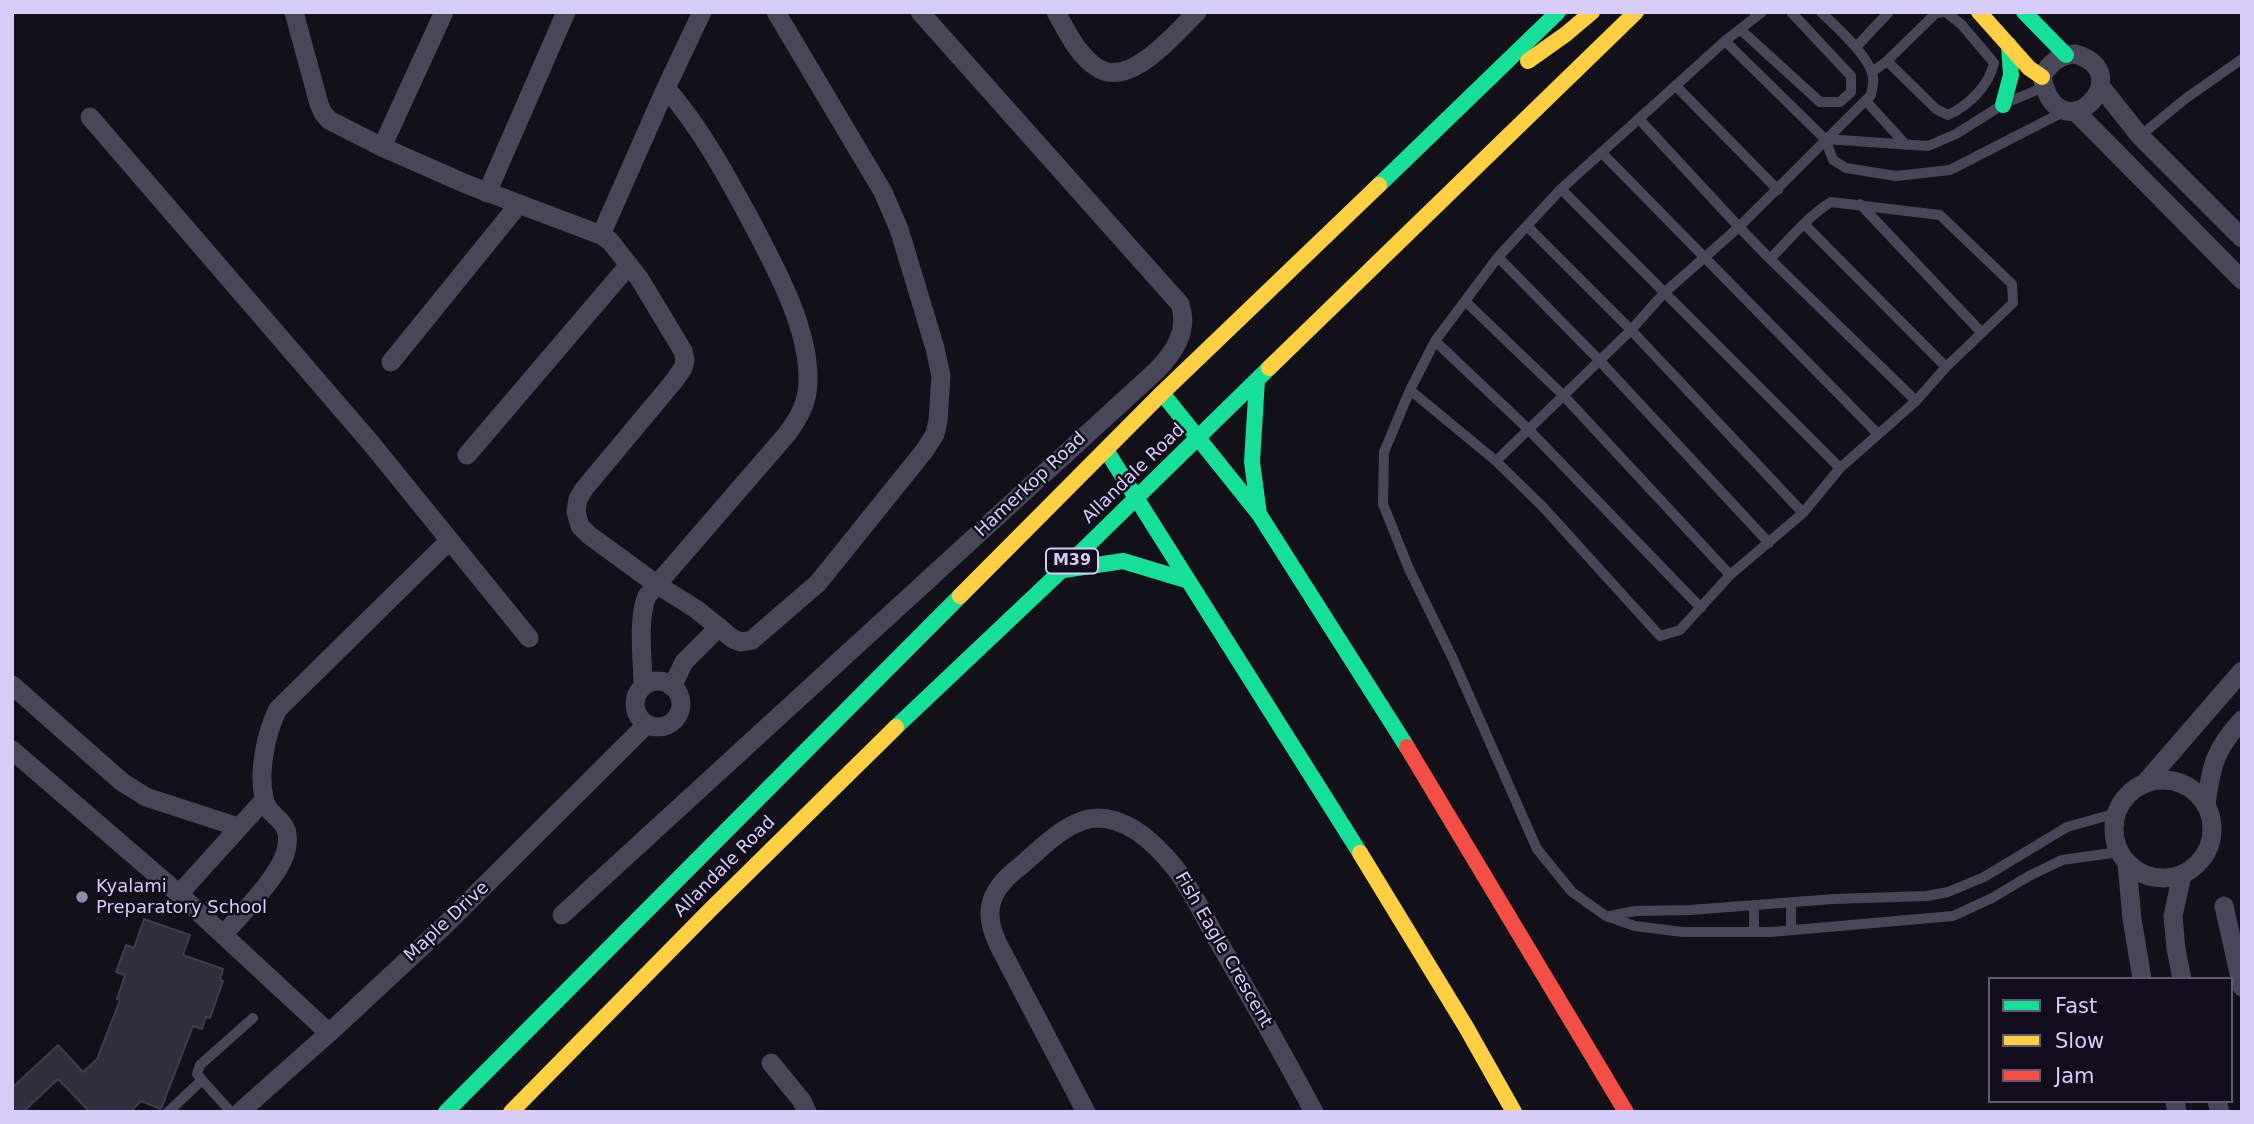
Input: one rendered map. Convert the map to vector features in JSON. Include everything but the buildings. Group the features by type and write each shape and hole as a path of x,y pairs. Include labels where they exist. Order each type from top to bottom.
{"main road":[{"name":"Allandale Road","path":"446,1112 1162,393 1558,12"},
{"path":"1448,118 1566,34 1592,12"},
{"name":"Allandale Road","path":"511,1112 736,883 911,713 1064,570 1636,12"},
{"path":"1979,12 2043,82"},
{"path":"2024,12 2066,55"},
{"path":"2003,105 2011,83 2009,45"},
{"path":"1257,380 1252,462 1259,514"},
{"path":"1162,393 1259,514 1421,769 1626,1112"},
{"path":"1106,450 1186,580 1339,817 1514,1112"},
{"path":"1064,570 1123,561 1186,580"}],"street":[{"path":"294,12 323,113 336,124 487,193 601,235 615,246 629,265 669,325 685,360 683,368 584,489 576,506 580,526 656,584 682,599 737,640 747,642 818,583 925,450 935,434 938,421 942,376 899,229 883,192 776,12"},
{"path":"382,147 444,12"},
{"path":"487,193 566,12"},
{"path":"601,235 702,12"},
{"name":"Hamerkop Road","path":"562,915 1156,371 1179,341 1184,316 1180,304 920,12"},
{"path":"1056,12 1083,55 1104,71 1126,70 1145,60 1197,12"},
{"path":"2101,87 2092,103 2084,109 2070,111 2056,107 2043,82 2051,64 2058,58 2076,54 2092,62 2098,69 2101,87 2140,136 2242,238"},
{"path":"643,687 643,608 647,596 787,434 806,400 808,378 802,340 778,271 712,152 686,111 666,88"},
{"path":"2070,111 2242,280"},
{"path":"90,117 370,442 529,638"},
{"path":"391,362 519,204"},
{"path":"467,455 629,265"},
{"path":"223,935 268,882 284,857 287,832 264,800 265,751 268,734 278,709 449,541"},
{"path":"672,687 684,662 719,627"},
{"path":"2142,977 2123,858 2114,831 2117,813 2125,797 2145,783 2242,671"},
{"path":"658,682 672,687 680,699 679,713 675,719 663,727 647,724 635,708 638,693 643,687 658,682"},
{"path":"12,685 122,782 137,792 239,827"},
{"path":"2206,805 2213,761 2226,737 2242,720"},
{"name":"Maple Drive","path":"240,1112 443,927 647,724"},
{"path":"12,750 179,894 329,1033"},
{"path":"2123,858 2147,876 2171,878 2193,869 2208,851 2213,827 2206,805 2199,795 2179,782 2168,780 2145,783"},
{"path":"179,894 264,800"},
{"name":"Fish Eagle Crescent","path":"1086,1112 999,946 988,914 994,895 1008,876 1070,827 1096,818 1115,820 1133,829 1153,845 1176,870 1314,1112"},
{"path":"2182,875 2174,916 2182,977"},
{"path":"2224,906 2242,987"},
{"path":"771,1063 802,1101 807,1112"}],"lane":[{"path":"1762,12 1725,41 1561,189 1498,257 1435,341 1410,390 1384,452 1384,503 1409,569 1537,849 1572,892 1606,916 1635,926 1682,932 1754,932 1953,916 2062,860 2123,858"},
{"path":"1741,30 1820,102 1840,102 1851,92 1851,76 1791,12"},
{"path":"1496,461 1631,330 1664,293 1778,190 1825,139 1866,101 1872,91 1872,72 1856,47 1821,12"},
{"path":"1856,47 1889,12"},
{"path":"1872,72 1941,13 1962,25 1994,63 1992,73 1985,83 1961,109 1948,115 1936,109 1887,61"},
{"path":"1725,41 1825,139 1833,160 1846,168 1896,176 1950,170 2070,111"},
{"path":"2140,136 2185,99 2242,59"},
{"path":"1825,139 1928,146 1956,134 2043,82"},
{"path":"1676,86 1778,190"},
{"path":"1866,101 1906,145"},
{"path":"1639,119 1770,259 1916,401"},
{"path":"1602,153 1878,434"},
{"path":"1561,189 1840,468"},
{"path":"1410,390 1496,461 1544,507 1660,636 1680,630 1730,575 1802,513 1840,468 1916,401 1946,367 2013,303 2012,284 1940,215 1831,202 1816,211 1770,259"},
{"path":"1860,204 1981,332"},
{"path":"1805,225 1946,367"},
{"path":"1527,226 1631,330 1802,513"},
{"path":"1498,257 1599,360 1769,544"},
{"path":"1465,301 1563,395 1730,575"},
{"path":"1435,341 1527,428 1701,608"},
{"path":"1606,916 1635,911 1690,911 1948,892 1984,877 2067,827 2117,813"},
{"path":"1791,903 1791,929"},
{"path":"1754,906 1754,932"},
{"path":"231,1112 197,1074 197,1068 253,1018"},
{"path":"168,1112 202,1080"}],"traffic: fast":[{"path":"1379,185 1558,12"},
{"path":"2024,12 2066,55"},
{"path":"2003,105 2011,75 2009,45"},
{"path":"896,727 1081,552 1269,368"},
{"path":"1257,380 1252,462 1259,514"},
{"path":"1162,393 1259,514 1407,747"},
{"path":"1106,450 1360,853"},
{"path":"1064,570 1123,561 1186,580"},
{"path":"446,1112 960,596"}],"traffic: slow":[{"path":"1528,61 1592,12"},
{"path":"1269,368 1636,12"},
{"path":"1979,12 2029,68 2042,77"},
{"path":"960,596 1162,393 1379,185"},
{"path":"511,1112 709,911 896,727"},
{"path":"1360,853 1466,1027 1514,1112"}],"traffic: jam":[{"path":"1407,747 1626,1112"}],"place":[{"name":"Kyalami Preparatory School","path":"82,897"}]}
